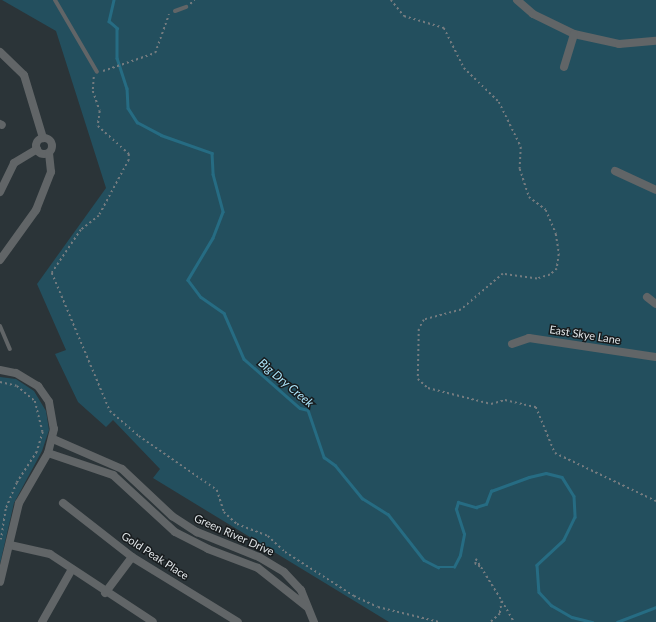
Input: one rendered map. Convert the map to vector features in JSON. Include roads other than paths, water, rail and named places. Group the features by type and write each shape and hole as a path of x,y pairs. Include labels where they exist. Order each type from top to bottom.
{"street":[{"path":"517,0 533,14 574,34 619,44 656,41"},
{"path":"564,68 574,34"},
{"path":"0,52 24,75 43,138 52,143 49,153 51,172 36,210 0,260"},
{"path":"37,149 37,142 43,138"},
{"path":"0,192 14,163 37,149 49,153"},
{"path":"615,171 656,190"},
{"path":"647,297 656,304"},
{"name":"East Skye Lane","path":"512,344 529,338 656,357"},
{"path":"0,370 31,380 44,393 51,411 52,439 48,453 19,503 0,582"},
{"name":"Green River Drive","path":"52,439 122,469 172,516 197,532 259,557 284,572 301,590 313,618"},
{"name":"Green River Drive","path":"48,453 113,475 175,532 208,549 258,568 296,595 313,618"},
{"name":"Gold Peak Place","path":"63,503 132,557 238,622"},
{"path":"10,545 50,554 141,619 153,622"},
{"path":"105,593 132,557"},
{"path":"42,622 72,569"}],"lane":[{"path":"55,0 97,72"},
{"path":"175,11 186,7"},
{"path":"0,326 10,350"}],"waterway":[{"name":"Big Dry Creek","path":"114,0 109,21 117,28 117,58 127,88 128,108 137,122 161,135 212,153 213,174 223,212 213,238 188,280 201,297 224,313 244,359 300,408 308,410 324,457 335,465 362,498 388,514 424,560 438,567 454,567 460,555 464,534 456,509 458,502 476,507 486,504 491,491 529,477 546,473 562,477 574,496 575,517 564,540 537,565 539,592 551,605 572,617 592,622"},
{"name":"Big Dry Creek","path":"617,622 656,607"}]}
